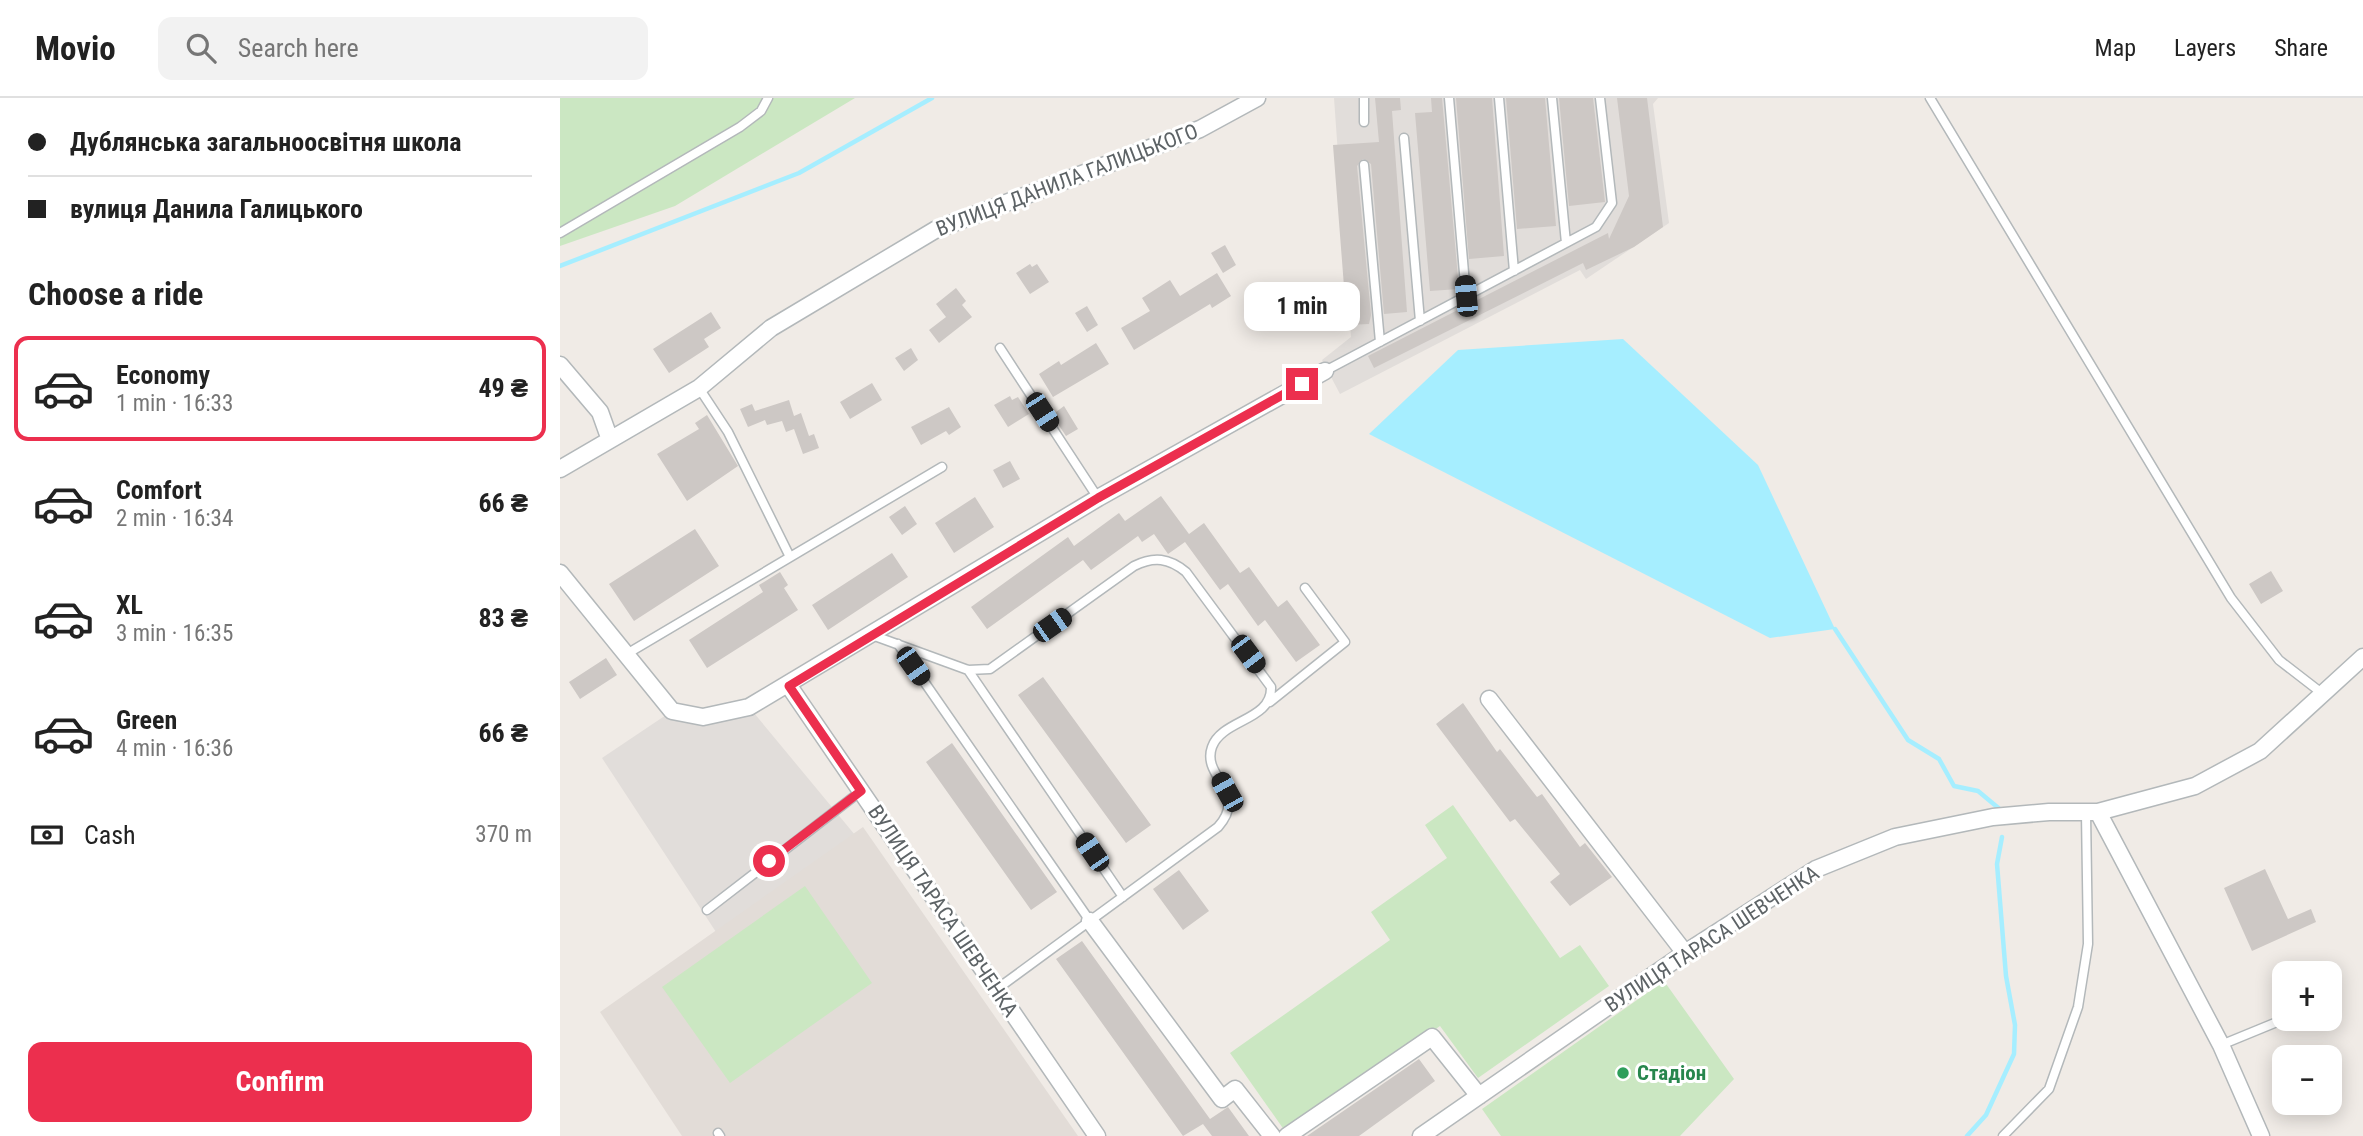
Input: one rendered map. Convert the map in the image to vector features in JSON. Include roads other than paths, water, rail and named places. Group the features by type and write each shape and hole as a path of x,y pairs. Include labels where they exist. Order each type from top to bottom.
{"street":[{"name":"ВУЛИЦЯ ДАНИЛА ГАЛИЦЬКОГО","path":"560,468 699,388 771,328 935,230 1200,129 1257,98"},
{"path":"560,365 600,412 610,440"},
{"path":"560,573 672,711 703,717 749,707 789,686 1098,498 1325,371"},
{"name":"ВУЛИЦЯ ТАРАСА ШЕВЧЕНКА","path":"1421,1136 1685,953 1816,869 1895,837 1993,817 2049,812 2092,813 2195,786 2260,751 2363,657"},
{"name":"ВУЛИЦЯ ТАРАСА ШЕВЧЕНКА","path":"789,686 1097,1136"},
{"path":"1489,699 1685,953"},
{"path":"2092,813 2221,1045 2261,1136"},
{"path":"1090,921 1222,1099 1235,1089 1272,1136"},
{"path":"1287,1136 1432,1037 1479,1096"}],"lane":[{"path":"560,233 740,127 761,111 768,98"},
{"path":"1364,98 1364,122"},
{"path":"1450,98 1466,296"},
{"path":"1499,98 1514,271"},
{"path":"1552,98 1566,243"},
{"path":"1325,371 1596,227 1612,203 1600,98"},
{"path":"1930,98 2231,598 2279,660 2323,694"},
{"path":"1404,138 1420,321"},
{"path":"1364,165 1380,342"},
{"path":"1000,348 1098,498"},
{"path":"699,388 728,432 790,557"},
{"path":"625,654 942,467"},
{"path":"872,635 968,670 989,669 1134,566 1144,561 1167,560 1186,572 1268,680 1271,694 1265,706"},
{"path":"997,989 1224,820 1229,802 1212,764 1211,749 1219,737 1265,706 1345,642 1305,588"},
{"path":"898,644 1090,921"},
{"path":"968,670 1123,897"},
{"path":"707,910 861,791"},
{"path":"2003,1136 2049,1089 2078,1007 2088,944 2092,813"},
{"path":"2221,1045 2272,1023"}],"water":[{"path":"1623,339 1758,465 1835,629 1770,638 1369,434 1458,350"}],"waterway":[{"path":"560,266 799,173 932,98"},
{"path":"1835,629 1908,740 1939,759 1954,786 1978,791 2002,811"},
{"path":"1967,1136 1986,1115 2014,1054 2015,1025 2006,976 1997,864 2002,837"}],"place":[{"name":"Стадіон","path":"1623,1073"}]}
